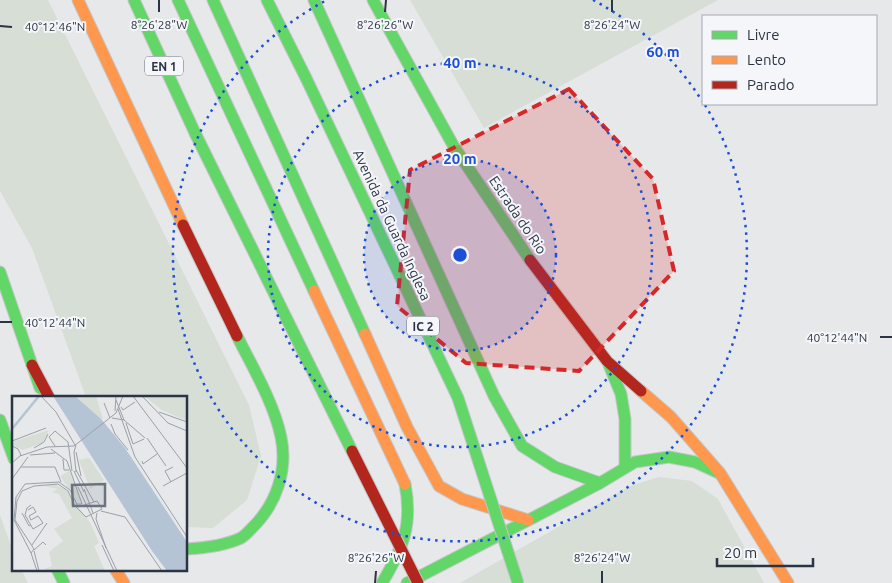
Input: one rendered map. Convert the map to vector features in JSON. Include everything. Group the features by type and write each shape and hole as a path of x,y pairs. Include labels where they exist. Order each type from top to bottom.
{"main road":[{"path":"78,0 151,160 264,390 281,437 282,460 278,491 266,514 243,537 212,548 188,549"},
{"name":"EN 1","path":"134,0 195,133 418,583"},
{"path":"178,0 317,302 405,484 410,510 407,536 382,583"},
{"path":"213,0 407,427 439,486 462,499 528,520"},
{"name":"Avenida da Guarda Inglesa","path":"267,0 458,398 518,583"},
{"path":"314,0 494,396 522,446 555,467 600,482"},
{"name":"Estrada do Rio","path":"373,0 453,145 524,252 607,361 671,417 720,474 788,583"},
{"path":"0,272 43,396"},
{"name":"Estrada do Rio","path":"607,361 621,394 625,419 625,467"},
{"path":"32,365 49,396"},
{"path":"0,420 12,453"},
{"path":"407,583 635,462 669,457 695,462 720,474"},
{"path":"58,570 64,583"},
{"path":"115,570 124,583"}],"highlighted area":[{"path":"569,89 653,179 674,271 579,371 466,363 397,306 410,170"}],"shaded area":[{"path":"0,0 48,0 249,405 261,456 247,500 213,528 188,527 188,396 86,396 32,248 0,191"},
{"path":"410,0 718,0 484,128"},
{"path":"659,477 692,481 718,499 764,583 460,583 630,486"},
{"path":"0,515 12,549 12,570 22,570 28,583 0,583"}],"traffic: fast":[{"path":"134,0 195,133"},
{"path":"178,0 314,291"},
{"path":"213,0 365,334"},
{"path":"267,0 306,78"},
{"path":"314,0 494,396 522,446 555,467 600,483"},
{"path":"373,0 453,145 530,260"},
{"path":"306,78 458,398 518,583"},
{"path":"195,133 352,451"},
{"path":"0,272 40,388"},
{"path":"188,549 221,545 244,536 268,508 274,497 281,474 283,450 278,424 262,385 237,336"},
{"path":"609,365 621,394 625,419 625,467"},
{"path":"0,420 12,453"},
{"path":"407,583 600,483 635,462 669,457 695,462 719,473"},
{"path":"382,583 396,559 407,524 408,512 405,484"},
{"path":"58,570 64,583"}],"traffic: slow":[{"path":"78,0 183,225"},
{"path":"314,291 405,484"},
{"path":"365,334 407,427 439,486 462,499 528,520"},
{"path":"641,391 671,417 720,473 788,583"},
{"path":"116,570 124,583"}],"traffic: jam":[{"path":"183,225 237,336"},
{"path":"530,260 607,361 641,391"},
{"path":"32,365 48,396"},
{"path":"352,451 418,583"}]}
